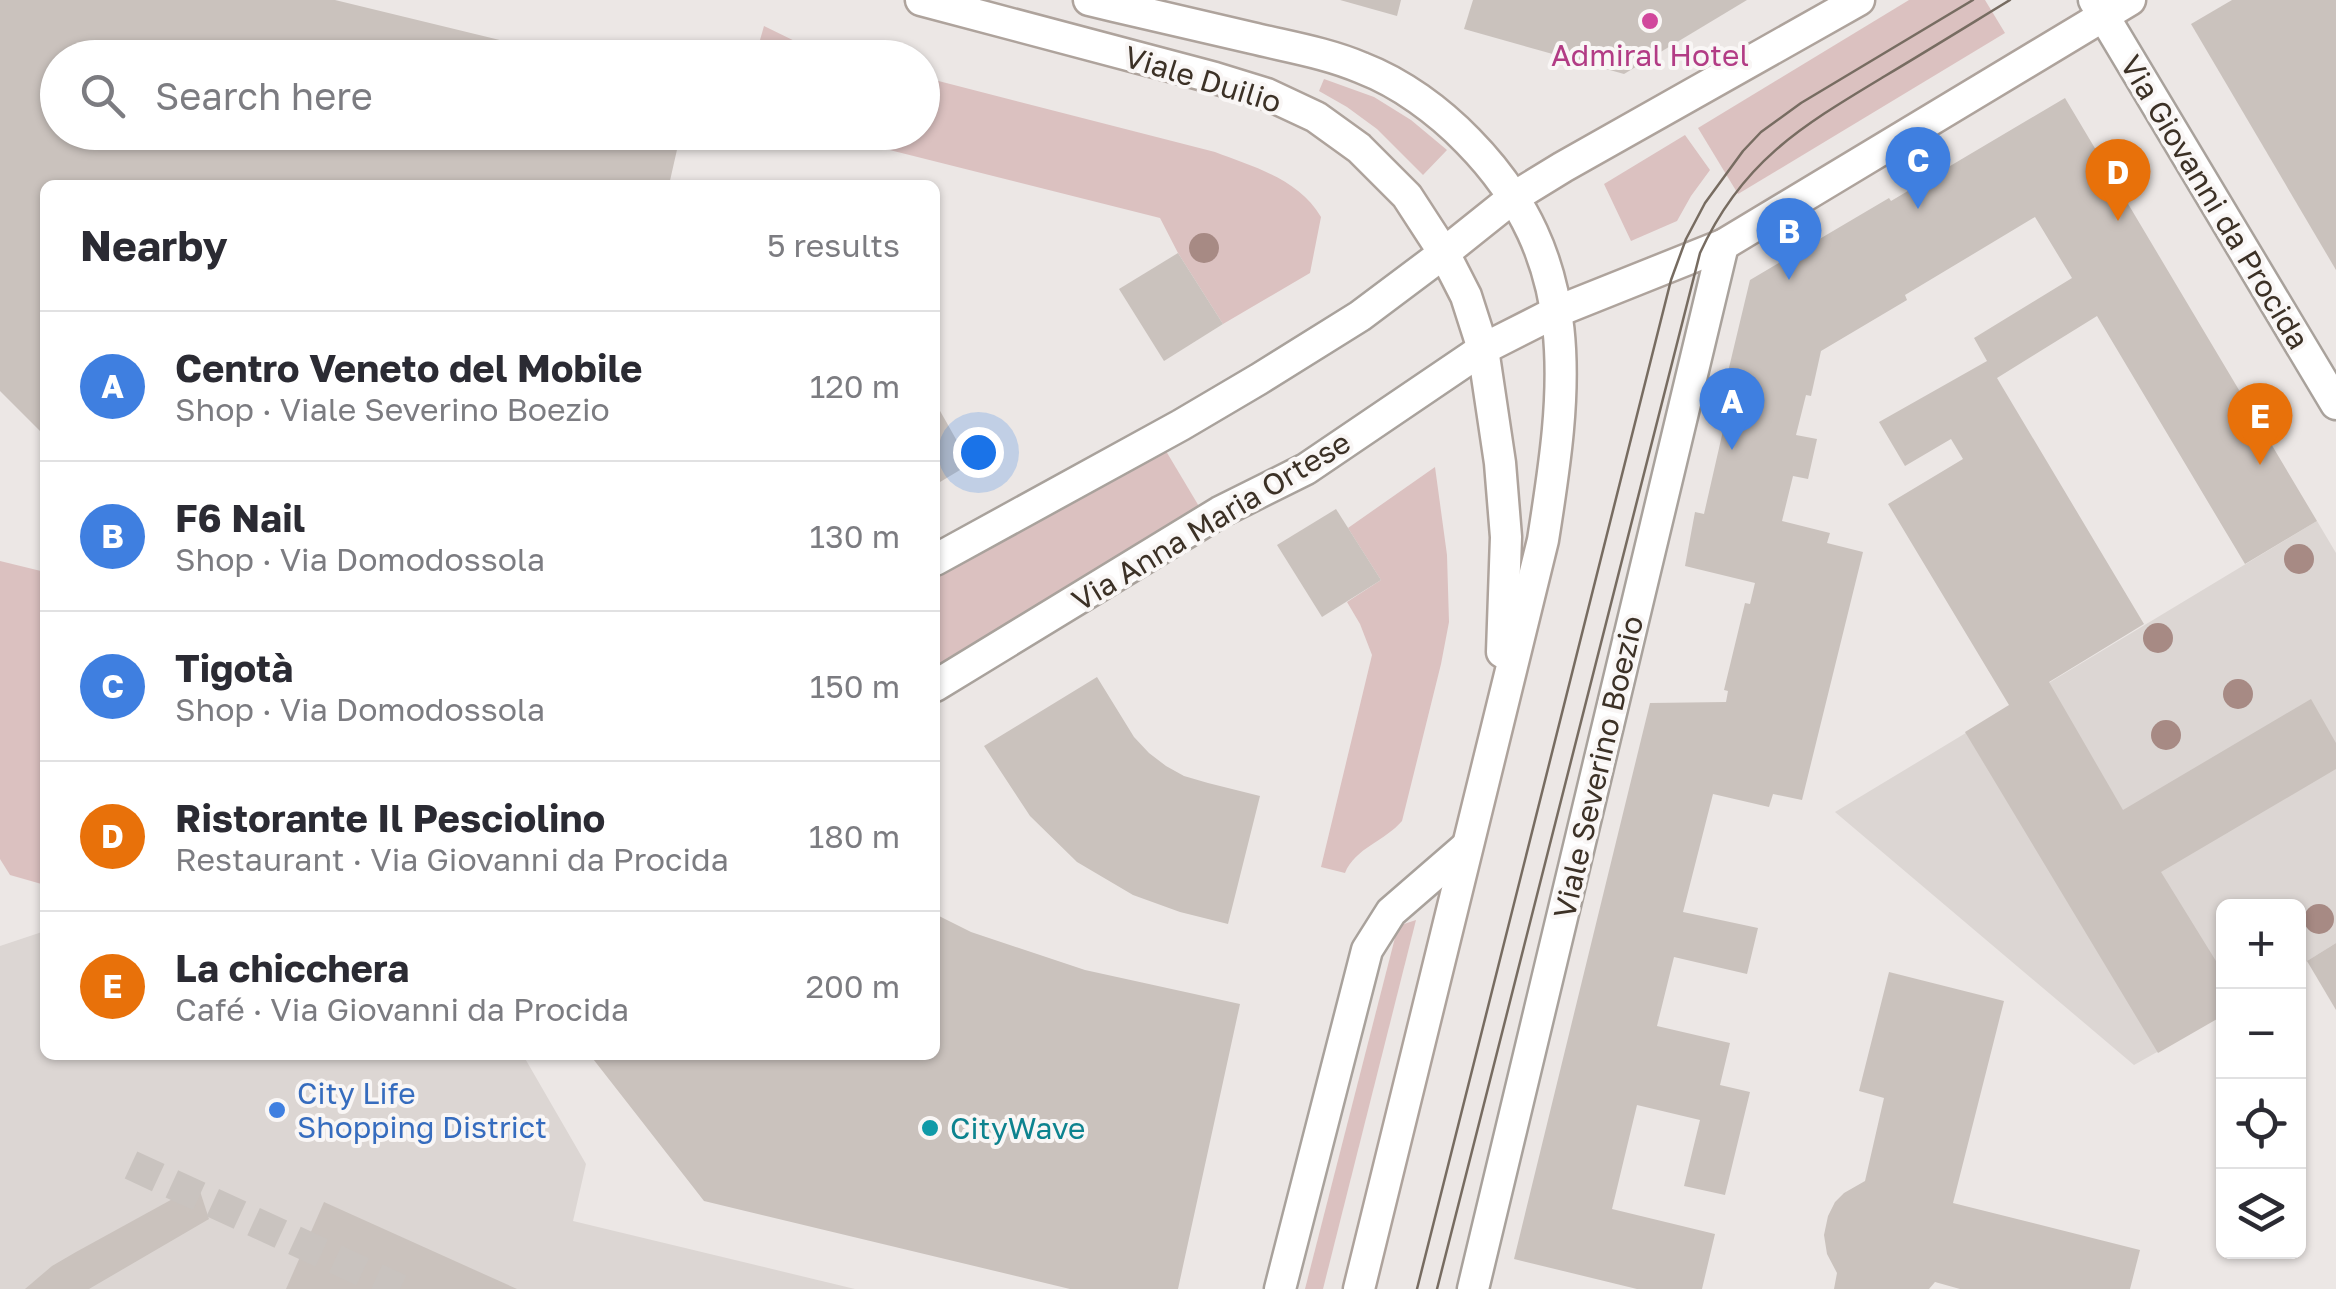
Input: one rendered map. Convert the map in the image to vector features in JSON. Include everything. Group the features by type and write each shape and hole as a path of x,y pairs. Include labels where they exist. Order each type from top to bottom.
{"street":[{"name":"Viale Duilio","path":"922,0 1216,78 1267,94 1316,117 1359,148 1407,196 1466,296 1482,349"},
{"name":"Viale Duilio","path":"1089,0 1319,54 1364,68 1404,89 1452,125 1483,156 1514,198 1544,257 1558,311"},
{"path":"940,557 1259,379 1360,316 1514,198 1581,156 1859,0"},
{"name":"Via Anna Maria Ortese","path":"940,683 1220,512 1306,469 1482,349 1558,311 1723,244 2109,5"},
{"name":"Via Giovanni da Procida","path":"2109,5 2336,404"},
{"name":"Viale Severino Boezio","path":"1472,1289 1723,244"},
{"path":"1359,1289 1542,540 1557,452 1561,377 1558,311"},
{"path":"1482,349 1500,463 1506,537 1500,710"},
{"path":"1280,1289 1368,950 1390,912 1466,847"}],"shaded area":[{"path":"1909,0 1985,0 2005,33 1738,194 1698,128"},
{"path":"764,26 793,40 760,40"},
{"path":"1324,79 1374,97 1411,120 1447,150 1423,175 1377,129 1319,91"},
{"path":"940,81 1215,152 1288,184 1321,217 1310,273 1223,324 1160,218 890,150 940,150"},
{"path":"1685,135 1710,170 1677,221 1631,241 1604,184"},
{"path":"1160,441 1203,513 940,670 940,572"},
{"path":"1435,467 1447,555 1449,622 1402,821 1356,857 1345,873 1321,867 1372,655 1347,602 1381,580 1348,528"},
{"path":"2317,521 2336,553 2336,943 2306,962 2306,899 2216,899 2216,1019 2134,1065 1835,812"},
{"path":"0,561 40,571 40,884 10,875 0,859"},
{"path":"1416,920 1323,1289 1305,1289 1398,926"},
{"name":"City Life Shopping District","path":"40,933 40,1060 526,1060 586,1164 573,1221 855,1289 0,1289 0,946"}],"building":[{"path":"0,0 335,0 499,40 40,40 40,150 677,150 670,180 40,180 40,431 0,391"},
{"path":"1340,0 1401,0 1397,16"},
{"path":"1473,0 1747,0 1624,74 1464,29"},
{"path":"2232,0 2336,0 2336,270 2191,24"},
{"path":"2065,98 2317,521 2245,564 2097,316 1997,378 2144,624 2049,682 2123,810 2311,699 2336,743 2336,769 2161,872 2216,961 2216,1020 2158,1053 1965,732 2009,705 1888,504 1963,459 1951,439 1905,466 1879,422 1987,361 1974,338 2072,278 2035,217 1821,351 1811,396 1806,395 1796,435 1817,439 1808,479 1793,476 1782,521 1830,533 1827,543 1863,552 1802,800 1773,794 1769,807 1713,794 1683,912 1758,928 1747,974 1674,957 1657,1026 1730,1043 1720,1085 1750,1092 1725,1195 1684,1186 1700,1120 1637,1105 1612,1209 1715,1234 1702,1289 1637,1289 1514,1259 1650,703 1726,702 1728,691 1724,690 1745,603 1750,604 1755,583 1685,566 1695,512 1704,514 1735,378 1727,376 1750,280 1889,198 1891,201"},
{"path":"1178,253 1223,324 1164,361 1119,289"},
{"path":"940,411 970,464 940,482"},
{"path":"1336,509 1381,580 1322,617 1277,545"},
{"path":"1097,677 1134,737 1166,766 1184,776 1260,796 1228,924 1133,895 1077,862 1030,816 984,746"},
{"name":"CityWave","path":"940,916 971,932 1085,970 1240,1004 1178,1289 1070,1289 704,1201 594,1060 940,1060"},
{"path":"2336,943 2336,1010 2307,961"},
{"path":"1889,972 2004,1001 1953,1203 2140,1250 2130,1289 1960,1289 1935,1282 1929,1289 1834,1289 1837,1273 1827,1254 1824,1235 1835,1202 1865,1181 1884,1098 1859,1091"},
{"path":"198,1185 209,1219 89,1289 25,1289 52,1266"},
{"path":"324,1202 517,1289 286,1289"}],"tunnel":[{"path":"131,1165 400,1289"}],"tram line":[{"path":"1417,1289 1671,280 1686,239 1705,203 1761,132 1801,103 1973,0"},
{"path":"1437,1289 1700,253 1735,194 1777,149 1827,112 2010,0"}],"place":[{"name":"Admiral Hotel","path":"1650,21"},
{"name":"Tigotà","path":"1918,209"},
{"name":"Ristorante Il Pesciolino","path":"2118,221"},
{"name":"F6 Nail","path":"1789,280"},
{"name":"Centro Veneto del Mobile","path":"1732,450"},
{"name":"La chicchera","path":"2260,465"},
{"name":"City Life Shopping District","path":"277,1110"},
{"name":"CityWave","path":"930,1128"}]}
